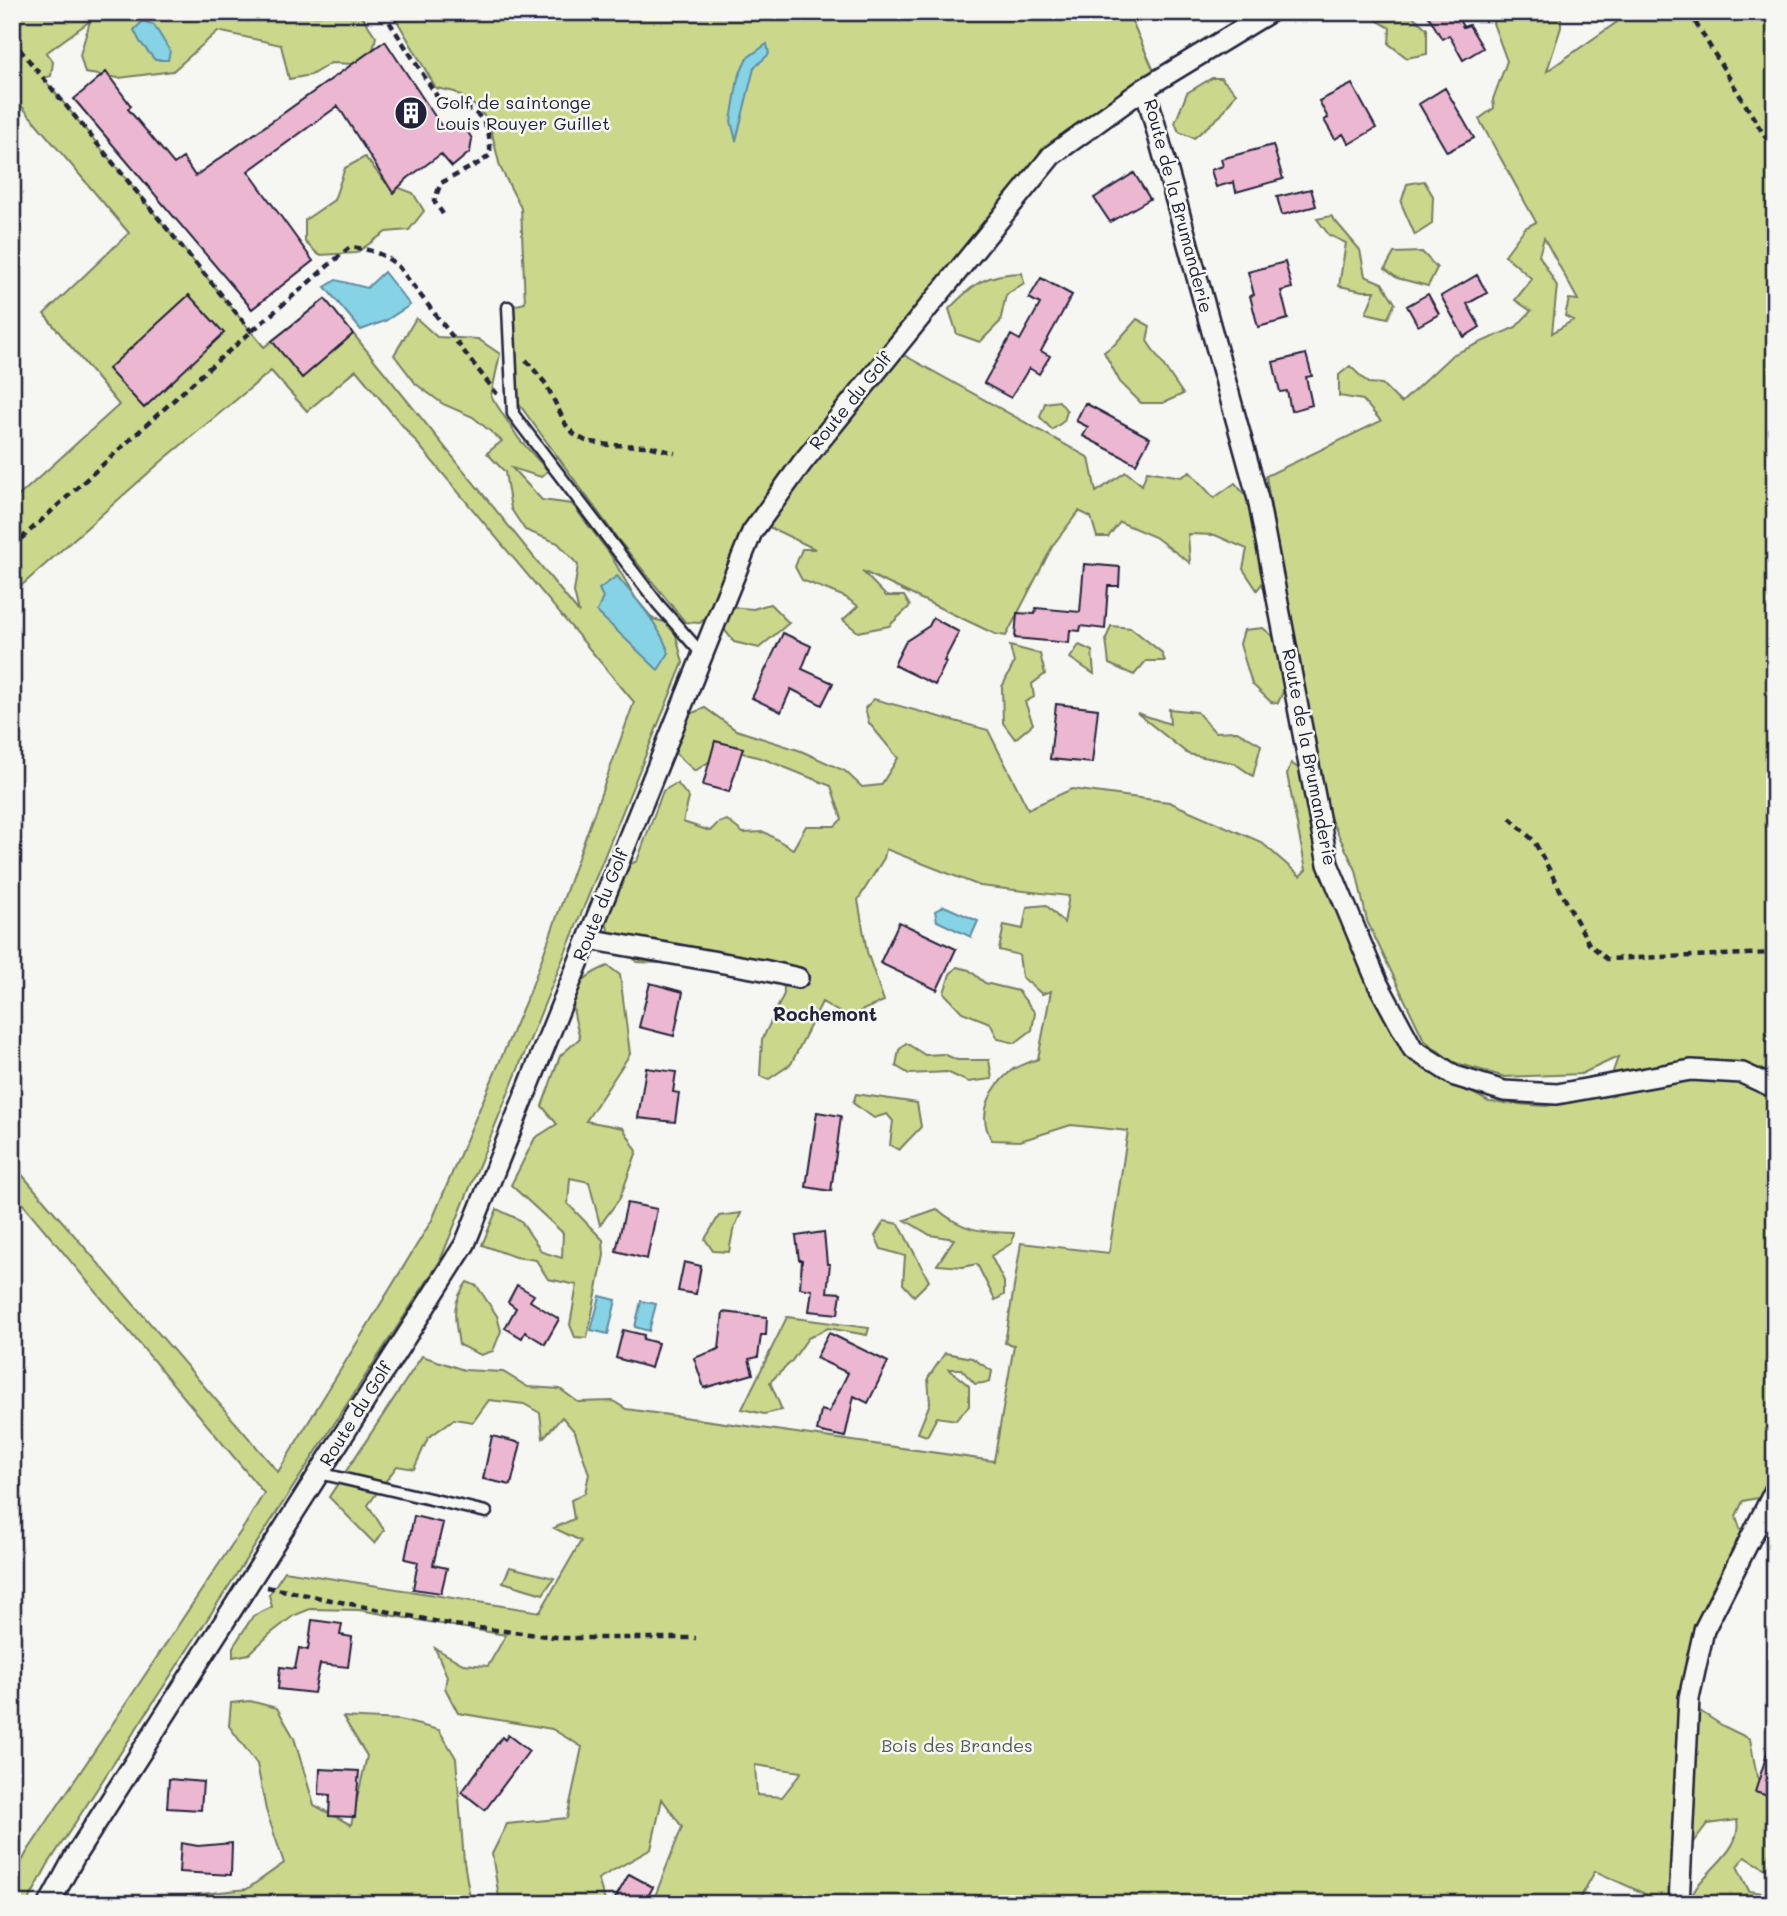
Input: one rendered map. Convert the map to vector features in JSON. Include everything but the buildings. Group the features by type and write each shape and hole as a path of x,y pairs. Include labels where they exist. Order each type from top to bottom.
{"street":[{"name":"Route du Golf","path":"49,1904 75,1856 465,1244 752,532 802,463 1052,155 1145,88 1270,12"},
{"name":"Route de la Brumanderie","path":"1145,88 1258,499 1328,864 1378,984 1413,1049 1455,1076 1504,1091 1557,1094 1691,1070 1742,1073 1775,1088"},
{"path":"588,939 798,978"},
{"path":"1679,1904 1689,1698 1704,1630 1775,1490"}],"lane":[{"path":"508,307 513,414 658,604 702,654"},
{"path":"319,1473 486,1512"}],"path":[{"path":"383,12 442,104 457,104 477,113 485,123 491,141 490,155 441,183 434,201 443,214"},
{"path":"1689,12 1775,153"},
{"path":"12,40 252,332"},
{"path":"12,547 350,247 370,249 386,256 397,265 513,414"},
{"path":"508,348 526,359 546,384 566,425 586,442 649,446 675,453"},
{"path":"1510,818 1534,841 1589,944 1607,959 1775,953"},
{"path":"248,1584 454,1625 563,1637 696,1638"}],"green space":[{"path":"12,12 102,12 94,19 114,12 134,17 138,12 313,12 315,16 332,12 359,12 376,37 373,50 353,64 331,63 311,75 289,79 281,45 218,31 173,71 119,78 85,73 80,55 90,21 46,53 53,62 51,76 43,78 264,347 325,299 579,613 574,592 578,565 558,543 525,530 511,509 505,472 487,453 502,441 473,417 443,404 416,384 394,355 416,318 437,337 478,339 500,354 491,396 519,439 548,471 541,477 512,468 542,500 572,504 610,554 636,599 653,619 673,624 683,663 440,1261 47,1866 27,1904 12,1904 12,1880 27,1852 264,1493 12,1191 12,1163 278,1472 432,1220 532,986 634,702 356,370 307,411 271,371 163,460 12,594 12,502 119,405 44,314 129,233 12,95"},
{"path":"392,12 1128,12 1158,80 1052,155 893,349 1089,458 1096,492 1126,472 1142,485 1147,471 1181,477 1190,472 1214,498 1235,483 1251,502 1267,577 1257,590 1243,569 1247,549 1215,535 1188,534 1190,563 1155,537 1120,522 1108,537 1097,537 1091,517 1079,511 1053,545 1006,636 995,634 862,571 886,596 904,596 910,606 889,626 858,632 843,620 858,606 845,597 802,580 795,567 802,549 815,549 759,522 709,614 700,623 685,622 620,542 519,404 508,348 508,307 525,303 521,208 500,167 489,121 474,105 455,92 436,88"},
{"path":"1377,12 1408,12 1427,29 1427,54 1407,58 1389,44 1390,28 1378,21"},
{"name":"Bois des Brandes","path":"1500,12 1561,12 1561,27 1547,71 1617,22 1621,12 1775,12 1775,1490 1772,1495 1743,1501 1736,1516 1746,1547 1704,1630 1689,1704 1723,1726 1750,1739 1757,1777 1775,1806 1775,1870 1766,1869 1745,1857 1737,1866 1749,1891 1775,1895 1775,1904 1693,1904 1690,1901 1702,1880 1733,1843 1737,1820 1707,1824 1681,1858 1679,1904 1667,1904 1595,1871 1577,1904 652,1904 682,1827 662,1799 651,1849 598,1879 606,1904 500,1904 492,1854 507,1824 567,1818 582,1747 552,1729 458,1713 445,1688 447,1676 435,1648 463,1664 488,1666 506,1635 359,1610 310,1609 293,1616 249,1654 233,1657 233,1647 253,1616 272,1607 269,1595 285,1571 540,1612 581,1541 554,1528 574,1519 571,1500 585,1493 589,1474 575,1432 562,1417 543,1438 540,1413 524,1404 489,1400 473,1422 454,1419 428,1438 414,1469 397,1466 368,1505 384,1530 375,1544 329,1497 422,1356 464,1370 503,1372 528,1387 560,1389 578,1402 613,1401 626,1409 994,1461 1014,1345 1005,1343 1021,1243 1109,1253 1128,1131 1071,1125 1020,1141 992,1140 985,1121 988,1102 997,1085 1012,1070 1038,1059 1051,991 1042,994 1022,977 1019,955 999,950 1004,925 1023,929 1027,907 1046,905 1064,923 1069,896 980,886 886,849 884,858 858,900 867,952 884,1001 847,1017 822,1002 791,1064 769,1079 760,1076 762,1040 784,994 783,964 680,945 661,963 637,962 609,933 604,915 624,867 637,861 663,791 677,783 689,798 683,822 710,831 718,823 727,820 743,833 764,832 793,849 806,826 835,826 842,819 831,786 764,759 728,749 695,771 674,752 687,715 705,708 736,730 801,751 845,771 862,787 881,785 898,758 869,723 865,708 874,699 988,730 1028,809 1072,789 1169,802 1261,842 1300,876 1306,870 1287,774 1291,763 1302,771 1346,882 1359,924 1409,1030 1447,1079 1489,1102 1546,1106 1605,1095 1618,1057 1581,1074 1505,1077 1453,1062 1424,1040 1367,921 1356,870 1329,816 1318,772 1320,767 1287,604 1266,476 1381,421 1363,400 1339,396 1339,375 1350,366 1368,383 1382,384 1401,403 1452,355 1516,327 1531,311 1515,300 1532,279 1505,255 1525,228 1536,222 1479,119 1494,108 1493,99 1507,61 1493,23","holes":["1544,238 1578,300 1569,299 1565,316 1573,320 1552,333 1557,286 1539,255","755,1765 801,1772 801,1773 782,1797 757,1795"]},
{"path":"1212,78 1221,78 1236,93 1221,115 1194,138 1179,132 1175,123 1187,93"},
{"path":"365,157 386,183 413,193 424,211 409,230 386,232 356,253 319,255 305,242 305,220 334,200 345,168"},
{"path":"1424,181 1433,196 1432,224 1415,235 1401,203 1407,184"},
{"path":"1331,216 1360,250 1365,276 1382,283 1395,303 1388,318 1366,313 1375,291 1339,286 1346,243 1329,235 1317,219"},
{"path":"1422,252 1437,268 1428,286 1397,278 1385,269 1394,253"},
{"path":"1022,273 1024,283 1006,295 1000,322 980,342 957,334 949,309 973,286 999,275"},
{"path":"1137,319 1150,326 1147,341 1183,394 1163,403 1141,403 1120,382 1104,352 1115,344"},
{"path":"1059,401 1067,411 1064,421 1052,430 1040,417 1045,403"},
{"path":"770,604 789,623 759,648 734,642 724,629 731,607 753,609"},
{"path":"1111,626 1131,628 1161,652 1165,661 1146,661 1134,675 1109,664 1106,639"},
{"path":"1263,628 1275,638 1287,683 1278,703 1271,702 1252,684 1240,644 1244,630"},
{"path":"1079,645 1092,651 1094,674 1070,658"},
{"path":"1010,646 1040,654 1045,674 1032,684 1034,697 1025,702 1033,724 1015,739 1003,723 1002,687 1014,663"},
{"path":"1169,709 1197,712 1215,732 1237,731 1261,745 1253,776 1234,763 1188,754 1137,713 1170,724"},
{"path":"608,966 620,975 630,1054 586,1121 623,1128 637,1151 620,1198 600,1225 589,1182 570,1178 568,1204 603,1240 604,1255 587,1338 575,1337 570,1325 577,1285 548,1279 536,1260 515,1257 482,1245 497,1209 520,1220 542,1252 562,1258 563,1233 511,1185 535,1138 557,1124 542,1106 560,1056 580,1038 573,1003 578,986 595,972"},
{"path":"957,967 969,970 985,983 1018,991 1035,1013 1032,1030 1015,1043 998,1039 990,1023 962,1012 944,993 950,974"},
{"path":"906,1043 925,1055 944,1054 957,1060 989,1060 992,1079 968,1082 947,1072 909,1074 896,1066 899,1050"},
{"path":"856,1094 917,1103 921,1127 899,1150 890,1145 893,1121 887,1114 874,1118 853,1103"},
{"path":"937,1209 955,1222 973,1229 1014,1233 1012,1243 991,1256 1004,1282 1004,1295 995,1300 977,1264 963,1267 937,1265 954,1239 930,1235 905,1220"},
{"path":"741,1213 733,1231 729,1252 713,1251 705,1239 719,1216"},
{"path":"884,1221 899,1224 929,1281 914,1296 903,1284 905,1256 881,1249 875,1236"},
{"path":"467,1282 477,1286 497,1316 501,1331 493,1351 481,1355 459,1345 456,1305"},
{"path":"787,1317 869,1328 867,1335 828,1328 808,1338 791,1362 770,1382 782,1410 764,1414 742,1409"},
{"path":"945,1353 972,1358 992,1371 990,1382 975,1384 961,1369 949,1369 969,1386 969,1406 956,1420 937,1417 927,1436 918,1433 930,1403 928,1378"},
{"path":"510,1567 554,1578 543,1594 503,1582"},
{"path":"250,1701 277,1708 294,1738 314,1805 351,1825 367,1756 343,1717 400,1720 439,1730 456,1758 464,1862 471,1904 177,1904 184,1896 247,1889 284,1863 266,1810 257,1764 229,1726 231,1703"}],"water":[{"path":"143,21 154,25 170,51 168,60 155,60 140,42 134,30"},
{"path":"767,44 769,54 754,68 736,141 731,121 738,78 747,58"},
{"path":"384,272 410,305 385,321 361,330 325,287 336,280 367,288"},
{"path":"617,576 647,613 669,653 658,670 597,612 603,597 599,589"},
{"path":"944,906 978,921 971,937 937,921 935,911"},
{"path":"600,1296 616,1300 608,1334 591,1330"},
{"path":"641,1301 656,1304 649,1331 635,1327"}],"place":[{"name":"Golf de saintonge Louis Rouyer Guillet","path":"411,113"}],"district":[{"name":"Rochemont","path":"825,1014"}]}
